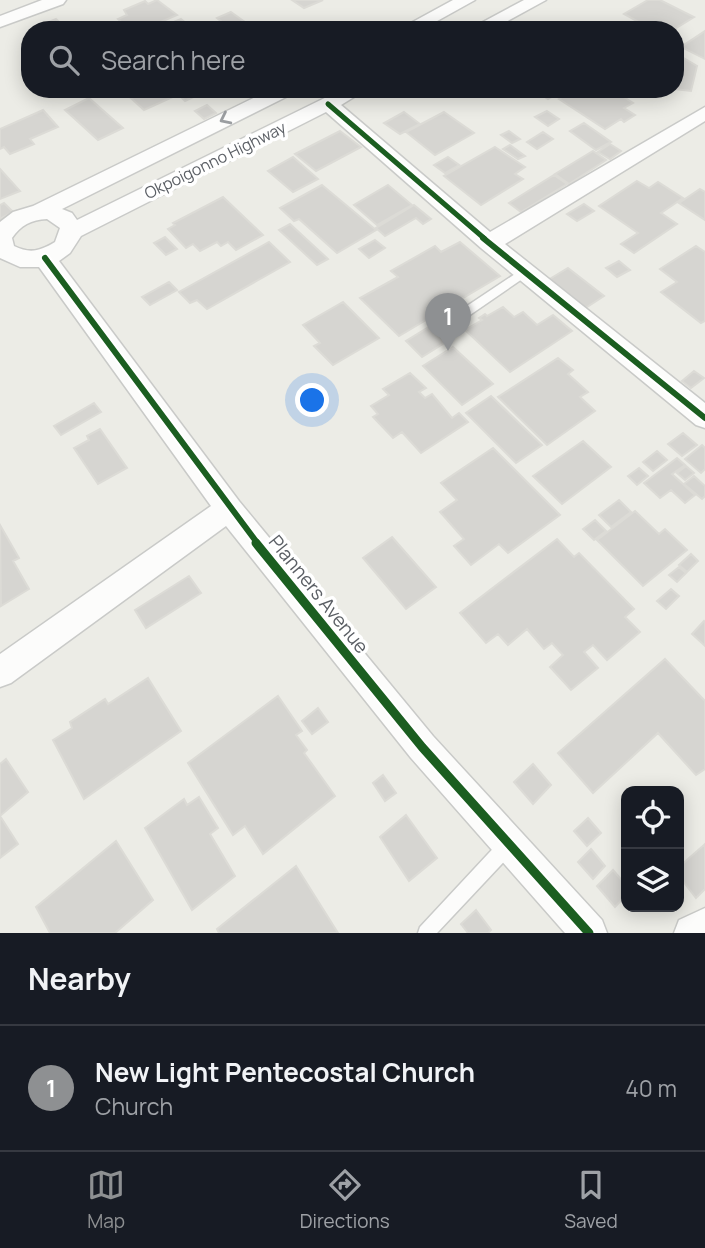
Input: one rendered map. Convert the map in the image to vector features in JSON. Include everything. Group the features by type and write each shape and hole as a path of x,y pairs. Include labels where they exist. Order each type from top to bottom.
{"street":[{"path":"425,21 466,0"},
{"path":"495,21 537,0"},
{"path":"3,16 52,1"},
{"name":"Okpoigonno Highway","path":"39,212 269,98"},
{"name":"Okpoigonno Highway","path":"72,231 340,98"},
{"path":"328,104 489,243 705,418"},
{"path":"489,243 705,113"},
{"path":"39,212 58,214 66,218 72,231 65,247 45,258 6,259 1,238 5,226 39,212"},
{"name":"Planners Avenue","path":"45,258 229,509 422,747 589,933"},
{"path":"0,672 229,509"},
{"path":"692,933 705,926"}],"lane":[{"path":"447,325 524,272"},
{"path":"426,933 510,843"}],"building":[{"path":"157,0 177,15 163,21 118,19 127,15 124,10 145,1 148,4"},
{"path":"292,0 323,0 304,8"},
{"path":"648,0 660,0 694,17 684,23 684,21 637,21 624,14"},
{"path":"231,12 244,21 221,21 217,18"},
{"path":"705,31 705,59 684,48 684,45"},
{"path":"684,58 697,66 691,91 684,90"},
{"path":"89,98 123,128 98,140 65,110"},
{"path":"131,98 171,98 144,110"},
{"path":"625,98 633,103 624,108 635,115 624,122 621,119 605,129 559,99"},
{"path":"207,105 216,113 204,119 195,111"},
{"path":"43,110 58,127 30,139 34,144 10,154 4,147 0,149 0,129"},
{"path":"547,111 559,119 548,126 535,117"},
{"path":"404,112 420,124 400,134 384,123"},
{"path":"444,112 474,133 435,155 406,132"},
{"path":"584,123 611,142 596,150 570,131"},
{"path":"340,131 361,147 316,171 295,154"},
{"path":"509,131 520,139 512,143 501,135"},
{"path":"543,132 553,139 537,149 527,142"},
{"path":"610,144 621,151 610,159 598,152"},
{"path":"510,145 525,156 518,159 503,149"},
{"path":"495,147 525,167 515,174 523,179 481,205 444,176"},
{"path":"593,151 606,160 569,184 555,174"},
{"path":"293,157 318,179 293,192 268,171"},
{"path":"448,157 459,165 445,173 434,165"},
{"path":"0,169 20,191 0,199"},
{"path":"554,175 567,184 521,212 509,203"},
{"path":"637,181 649,188 658,182 683,198 661,213 677,224 634,253 621,244 638,233 599,206"},
{"path":"322,185 376,230 337,253 299,219 294,221 280,208"},
{"path":"388,185 412,205 377,225 354,205"},
{"path":"700,189 705,192 705,220 679,203"},
{"path":"223,197 263,235 236,250 228,242 221,246 217,242 200,251 193,244 186,248 168,229 175,225 173,223"},
{"path":"4,203 13,212 0,219 0,205"},
{"path":"584,204 594,211 577,221 567,214"},
{"path":"414,205 431,219 423,224 416,218 385,236 376,228"},
{"path":"290,224 328,259 317,265 279,230"},
{"path":"165,237 177,249 166,255 154,243"},
{"path":"375,240 385,248 369,258 359,249"},
{"path":"269,242 290,262 207,309 197,300 190,303 179,292"},
{"path":"460,242 500,276 399,336 360,298 398,277 391,271 435,246 441,252"},
{"path":"696,246 705,252 705,321 701,323 661,292 677,282 660,269"},
{"path":"619,261 630,270 617,277 606,268"},
{"path":"568,268 604,296 584,309 548,280"},
{"path":"169,282 177,290 150,305 142,297"},
{"path":"343,302 379,338 333,365 314,346 320,343 303,325"},
{"path":"503,307 514,317 523,312 537,325 553,315 572,331 510,372 465,330 482,320 479,318 485,314 487,316"},
{"path":"432,325 449,340 422,357 406,341"},
{"path":"453,347 493,384 462,405 423,366"},
{"path":"558,358 573,370 568,374 588,392 580,397 595,411 547,445 498,397"},
{"path":"694,371 704,378 691,388 682,381"},
{"path":"410,373 426,388 419,392 425,398 432,394 452,418 459,413 468,422 421,453 402,432 393,438 373,417 378,414 371,406 389,395 383,389"},
{"path":"491,396 542,445 516,463 466,413"},
{"path":"94,403 101,412 61,435 54,426"},
{"path":"100,429 127,468 98,484 74,448 89,440 87,436"},
{"path":"683,433 697,445 682,456 668,444"},
{"path":"583,441 611,467 562,504 533,476"},
{"path":"702,445 705,448 705,469 701,473 685,459"},
{"path":"493,448 560,515 508,553 499,544 471,565 454,546 464,539 440,512 457,500 441,483"},
{"path":"657,451 667,460 653,471 643,462"},
{"path":"677,458 685,465 672,474 695,495 685,503 671,490 660,498 644,483"},
{"path":"686,466 694,473 685,480 677,473"},
{"path":"639,468 648,476 637,485 628,476"},
{"path":"694,476 705,486 705,496 702,499 684,484"},
{"path":"619,500 631,512 611,527 599,515"},
{"path":"635,511 659,534 665,529 687,550 643,586 597,540"},
{"path":"595,520 606,531 594,540 583,529"},
{"path":"0,525 19,558 13,561 29,589 1,606"},
{"path":"392,537 436,587 406,609 363,558"},
{"path":"557,539 574,557 579,553 634,609 625,617 640,632 607,660 593,645 584,652 598,668 571,690 550,667 563,655 552,643 544,649 527,629 508,645 498,634 486,643 460,613"},
{"path":"691,554 698,561 687,572 679,565"},
{"path":"679,567 686,573 677,582 669,575"},
{"path":"189,576 201,593 146,628 135,610"},
{"path":"671,589 679,596 666,609 657,601"},
{"path":"705,622 705,646 692,634"},
{"path":"665,659 705,701 705,769 696,775 658,733 593,793 558,753"},
{"path":"148,678 181,731 84,799 53,740 72,728 70,722 105,699 108,704"},
{"path":"278,696 302,731 296,735 307,750 304,753 335,796 263,854 245,826 233,835 188,763"},
{"path":"318,708 328,722 312,734 302,721"},
{"path":"6,759 28,792 0,816 0,764"},
{"path":"533,764 551,785 533,804 514,782"},
{"path":"383,775 396,793 385,801 373,783"},
{"path":"199,797 218,828 210,834 235,876 192,910 145,828 184,799 187,805"},
{"path":"406,815 437,858 409,881 380,837"},
{"path":"0,816 18,844 0,858"},
{"path":"588,818 601,833 587,846 574,831"},
{"path":"116,841 153,900 115,933 50,933 36,907"},
{"path":"705,844 705,889 696,898 684,882 684,863"},
{"path":"591,849 605,866 593,879 578,862"},
{"path":"296,866 338,933 219,933 217,929"},
{"path":"613,870 621,879 621,900 615,907 597,886"},
{"path":"476,910 491,930 488,933 468,933 461,924"}],"cycle path":[{"path":"328,104 489,243 705,418"},
{"path":"45,258 229,509 422,747 589,933"}],"place":[{"name":"New Light Pentecostal Church","path":"448,351"}]}
